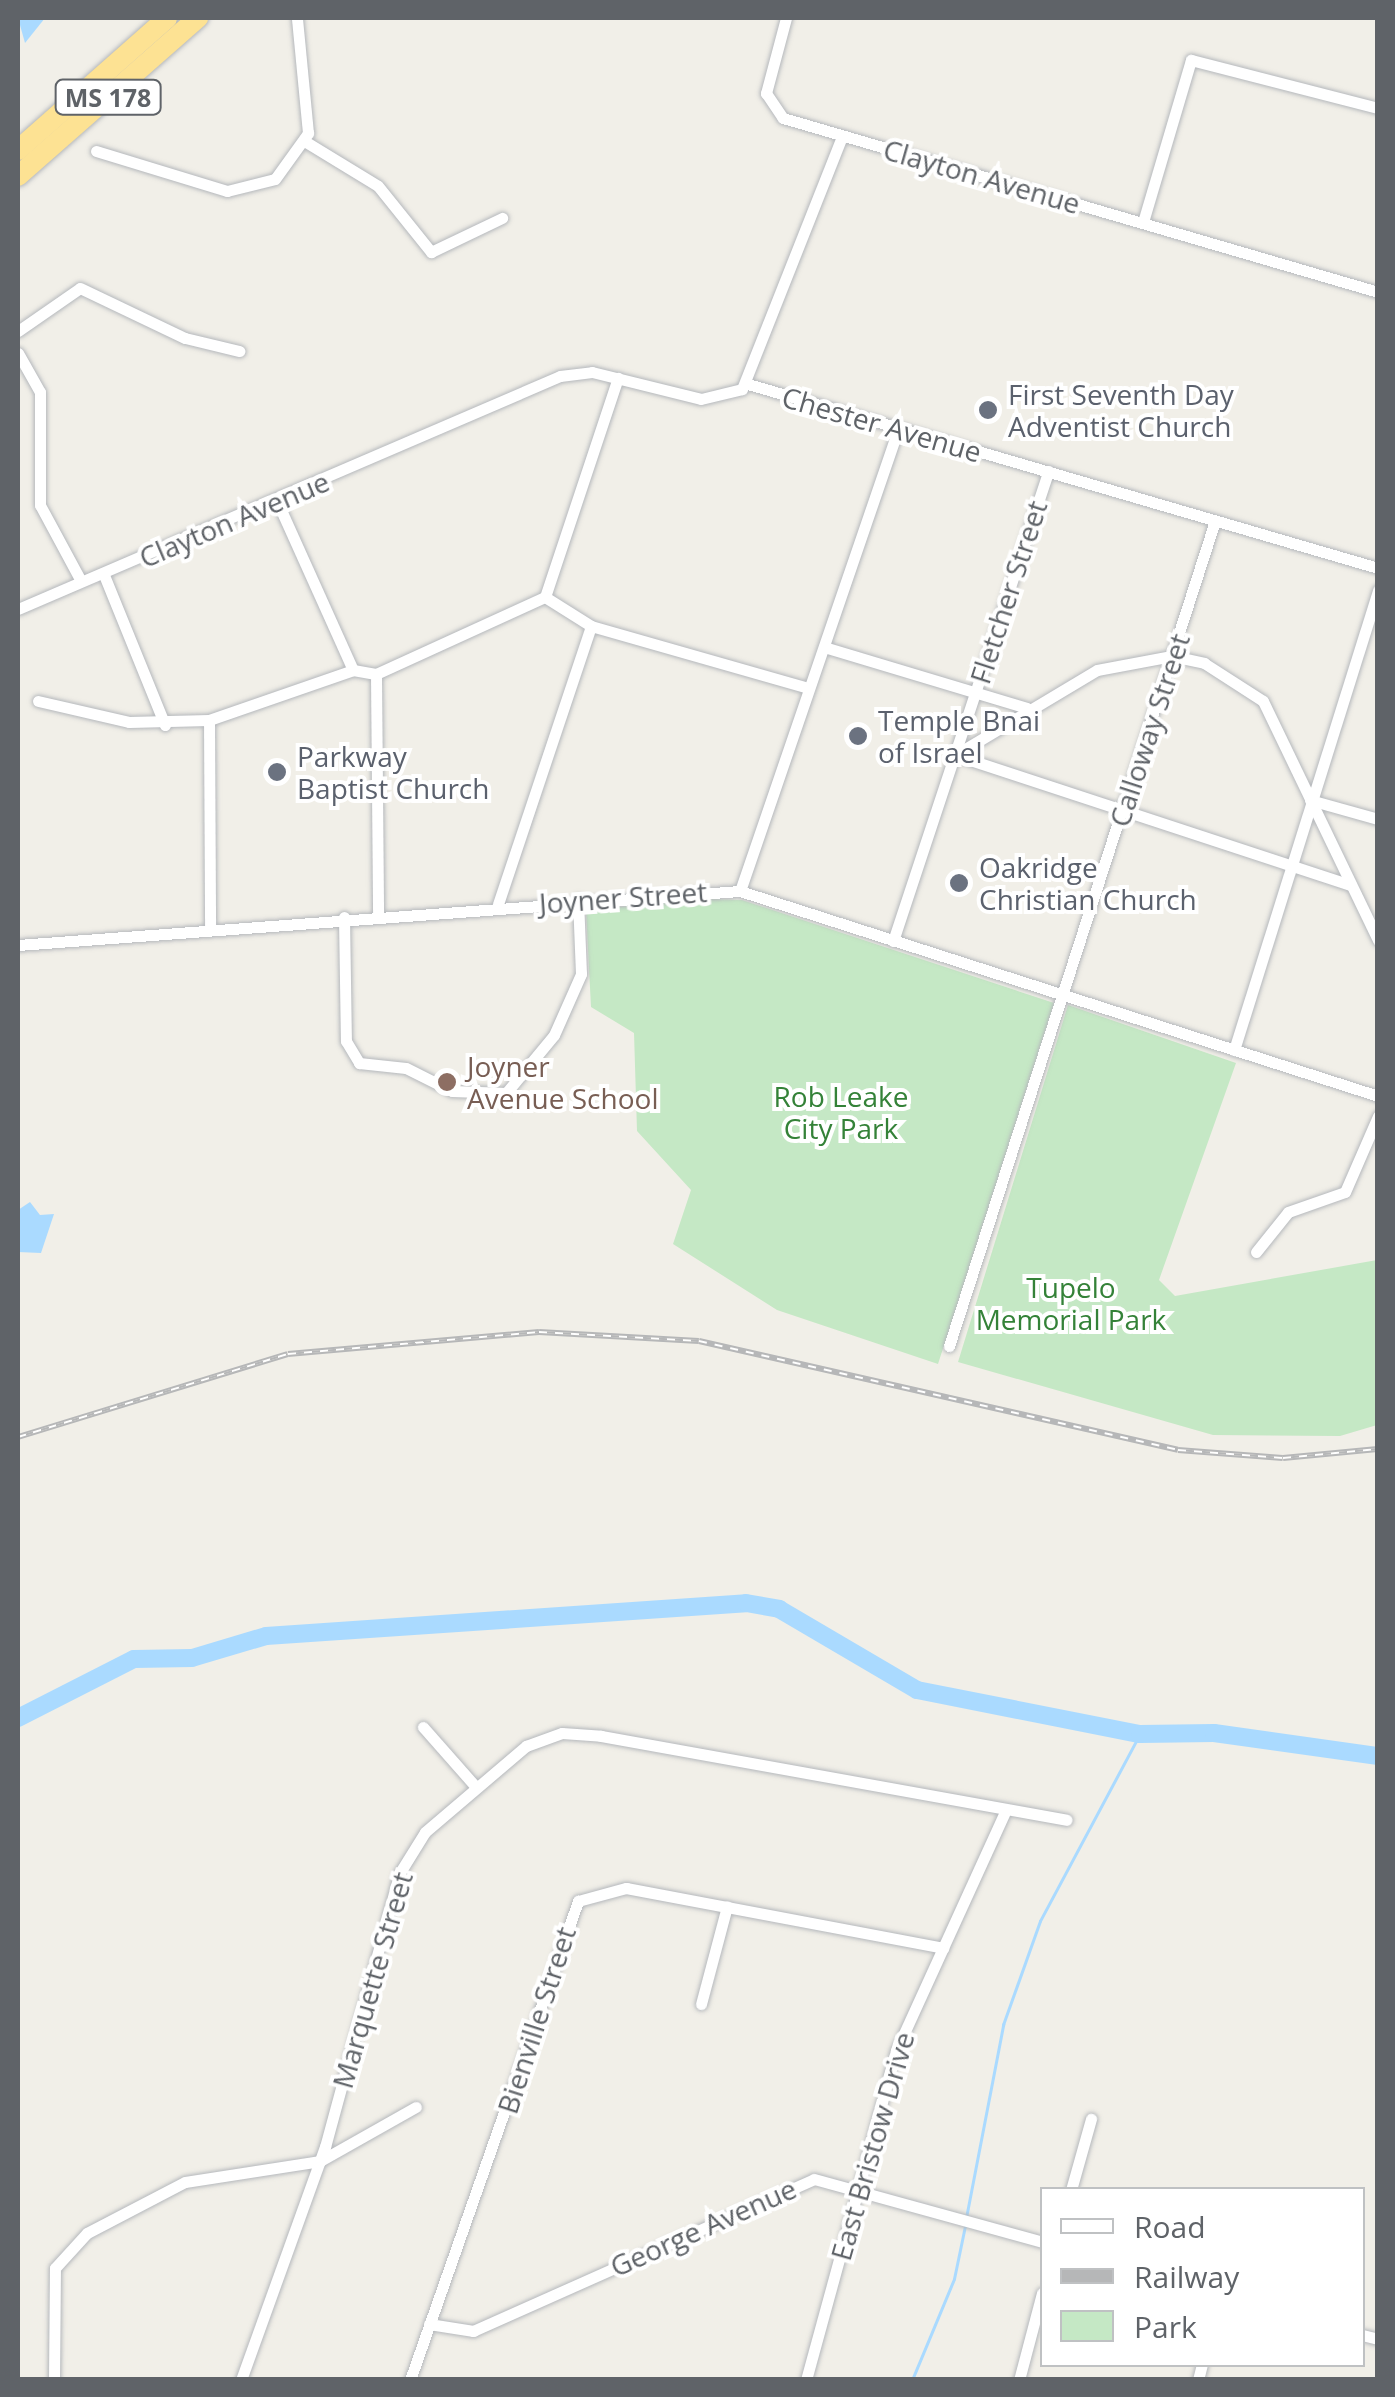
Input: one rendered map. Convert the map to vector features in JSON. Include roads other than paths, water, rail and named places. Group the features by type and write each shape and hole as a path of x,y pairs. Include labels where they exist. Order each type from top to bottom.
{"highway":[{"name":"MS 178","path":"18,150 57,128 186,20"},
{"name":"MS 178","path":"18,176 57,128"}],"street":[{"path":"96,151 238,191 283,173 306,142 297,18"},
{"name":"Clayton Avenue","path":"786,18 770,107 842,136 1378,292"},
{"path":"1143,222 1191,60 1378,108"},
{"path":"748,384 842,136"},
{"path":"306,142 378,186 431,252 502,218"},
{"path":"18,331 80,288 185,338 239,351"},
{"path":"18,354 40,392 40,505 82,581"},
{"name":"Clayton Avenue","path":"18,609 277,501 560,376 618,378"},
{"path":"38,701 165,725 209,720 353,670 376,674 544,597 618,378"},
{"name":"Chester Avenue","path":"618,378 710,400 748,384 1378,568"},
{"path":"740,892 898,430"},
{"name":"Fletcher Street","path":"892,940 1048,471"},
{"path":"277,501 353,670"},
{"name":"Calloway Street","path":"949,1346 1215,522"},
{"path":"104,575 165,725"},
{"path":"1234,1050 1378,590"},
{"path":"544,597 590,626 808,688"},
{"path":"498,904 590,626"},
{"path":"824,647 1027,708"},
{"path":"956,755 1027,708 1096,670 1172,656 1204,663 1263,701 1378,940"},
{"path":"376,674 378,914"},
{"path":"209,720 210,930"},
{"path":"956,755 1351,885"},
{"path":"1310,800 1378,819"},
{"name":"Joyner Street","path":"18,945 498,904 740,892 1378,1096"},
{"path":"344,918 346,1041 359,1063 406,1068 452,1092 506,1093 554,1035 581,974 578,900"},
{"path":"1256,1252 1288,1212 1345,1192 1378,1116"},
{"path":"423,1727 475,1786"},
{"name":"Marquette Street","path":"241,2380 320,2162 399,1874 425,1832 526,1746 573,1733 1066,1820"},
{"name":"East Bristow Drive","path":"806,2380 896,2051 1006,1810"},
{"name":"Bienville Street","path":"410,2380 572,1910 614,1887 943,1948"},
{"path":"701,2004 727,1906"},
{"path":"54,2380 54,2275 75,2242 185,2182 320,2162 416,2107"},
{"path":"1072,2187 1091,2119"},
{"name":"George Avenue","path":"430,2324 472,2331 810,2180 1040,2241"},
{"path":"1019,2380 1040,2301"}],"water":[{"path":"18,18 45,18 25,43"},
{"path":"30,1202 40,1215 54,1214 41,1253 18,1252 18,1210"}],"waterway":[{"path":"18,1718 134,1659 192,1658 266,1636 746,1603 779,1609 917,1690 1140,1734 1214,1733 1378,1756"},
{"path":"966,2218 1003,2025 1040,1921 1140,1734"},
{"path":"912,2380 954,2279 965,2226"}],"railway":[{"path":"18,1437 288,1354 539,1332 699,1341 1178,1450 1283,1458 1378,1449"}],"place":[{"name":"First Seventh Day Adventist Church","path":"988,410"},
{"name":"Temple Bnai of Israel","path":"858,736"},
{"name":"Parkway Baptist Church","path":"277,772"},
{"name":"Oakridge Christian Church","path":"959,883"},
{"name":"Joyner Avenue School","path":"447,1082"}],"park label":[{"name":"Rob Leake City Park","path":"841,1112"},
{"name":"Tupelo Memorial Park","path":"1071,1303"}]}
